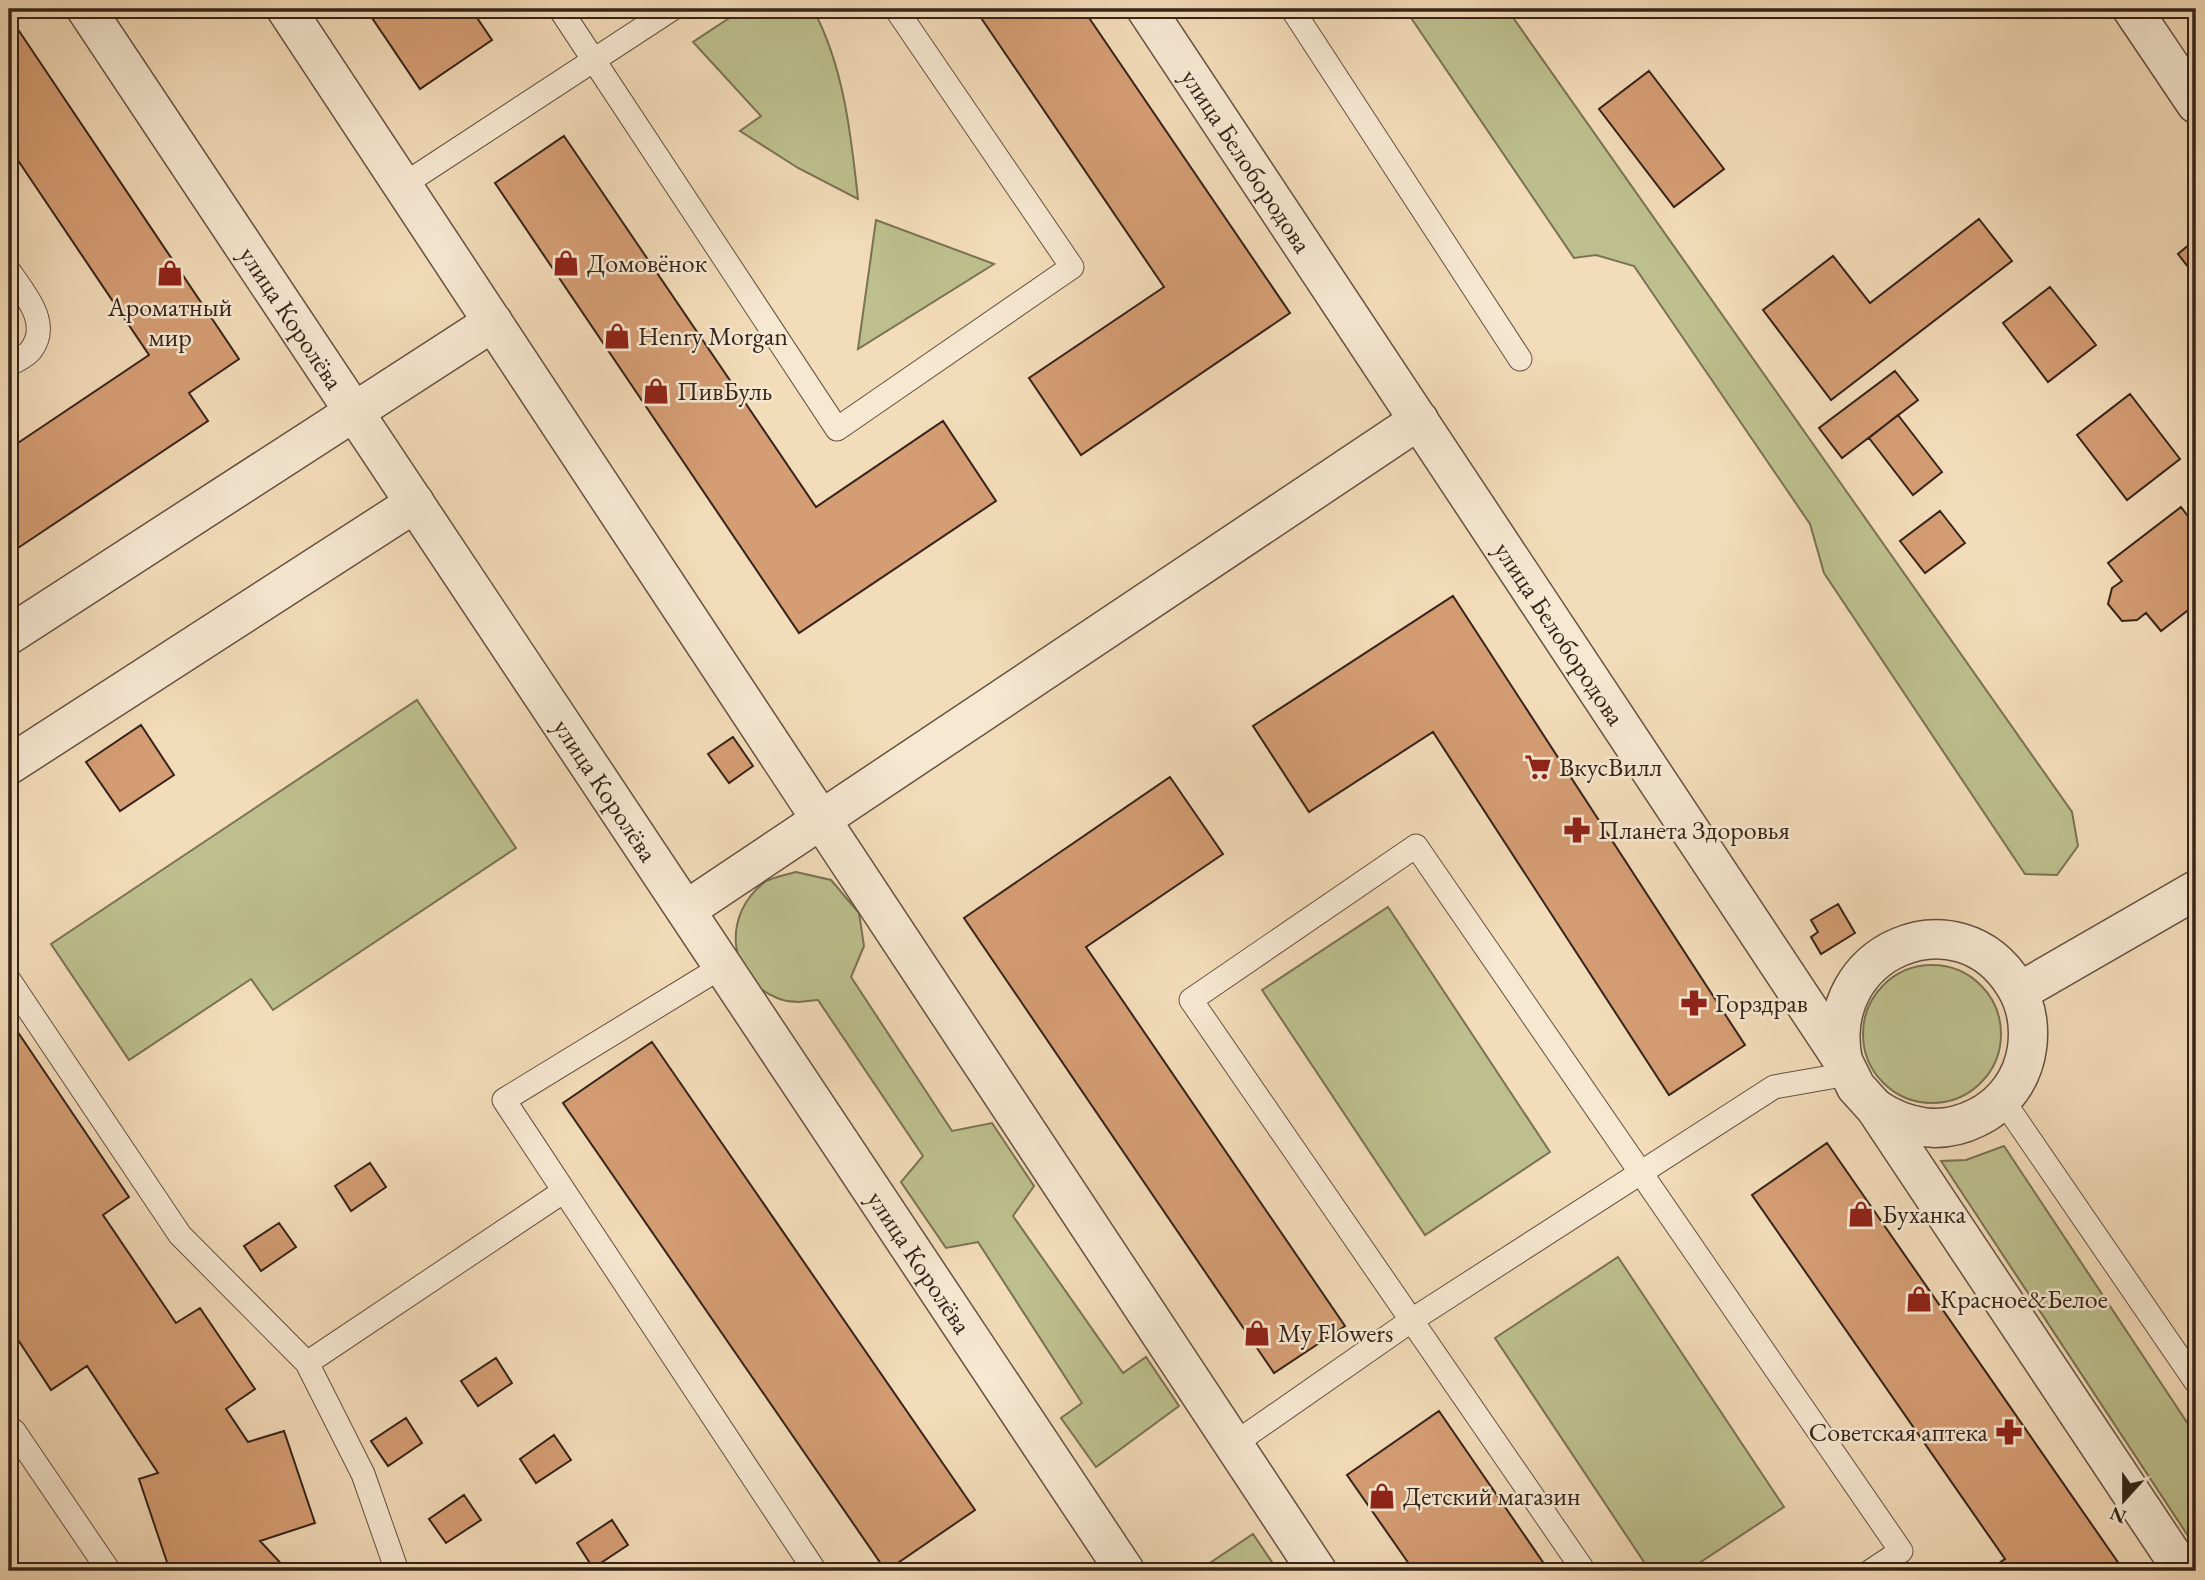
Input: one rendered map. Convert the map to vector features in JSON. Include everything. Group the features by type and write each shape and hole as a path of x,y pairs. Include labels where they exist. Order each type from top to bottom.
{"street":[{"name":"улица Королёва","path":"86,9 1125,1571"},
{"path":"286,9 1317,1571"},
{"name":"улица Белобородова","path":"1146,9 1865,1098 1875,1108 2183,1571"},
{"path":"2132,9 2196,104"},
{"path":"9,635 493,322"},
{"path":"685,910 1419,420"},
{"path":"9,765 415,503"},
{"path":"2019,992 2196,890"},
{"path":"1846,1067 1840,1028 1847,996 1855,982 1872,964 1892,950 1907,943 1940,940 1972,948 1999,966 2010,978 2019,992 2028,1024 2027,1049 2020,1072 2002,1099 1978,1118 1964,1124 1941,1128 1902,1123 1875,1108"}],"lane":[{"path":"560,9 837,429 1072,267 897,9"},
{"path":"403,185 672,9"},
{"path":"1292,9 1520,359"},
{"path":"9,271 35,310 39,333 31,350 9,365"},
{"path":"1584,1571 1191,1000 1416,846 1901,1551 1871,1571"},
{"path":"723,966 504,1100 815,1571"},
{"path":"9,980 180,1235 307,1363 363,1474 397,1571"},
{"path":"1234,1444 1412,1320 1774,1087 1846,1067"},
{"path":"2002,1099 2196,1382"},
{"path":"307,1363 564,1191"},
{"path":"9,1428 109,1571"}],"green space":[{"path":"743,9 813,9 832,54 845,102 858,199 798,168 740,131 761,116 693,42"},
{"path":"1405,9 1507,9 2072,812 2078,846 2057,875 2025,874 1824,573 1810,524 1634,266 1596,255 1574,258"},
{"path":"876,220 994,264 858,349"},
{"path":"417,700 516,848 273,1010 251,979 129,1060 51,944"},
{"path":"796,872 831,880 859,913 864,946 851,977 952,1131 992,1123 1034,1186 1013,1216 1123,1373 1146,1357 1179,1406 1096,1467 1061,1418 1082,1403 978,1242 946,1248 901,1182 923,1156 818,1000 791,1002 775,997 747,975 739,960 737,926 751,895 768,880"},
{"path":"1388,907 1550,1152 1425,1235 1262,990"},
{"path":"1932,965 1958,970 1981,985 1996,1008 2001,1034 1996,1060 1981,1083 1958,1098 1932,1103 1906,1098 1883,1083 1868,1060 1863,1034 1868,1008 1883,985 1906,970"},
{"path":"2004,1146 2196,1436 2196,1548 1941,1161 1966,1160"},
{"path":"1618,1257 1784,1507 1687,1571 1650,1571 1495,1338"},
{"path":"1253,1534 1278,1571 1198,1571"}],"building":[{"path":"366,9 471,9 492,40 420,89"},
{"path":"975,9 1083,9 1290,313 1081,455 1029,378 1164,287"},
{"path":"9,16 239,359 189,393 208,421 9,554 9,449 149,355 9,147"},
{"path":"1649,71 1724,169 1674,207 1599,109"},
{"path":"564,136 816,507 943,421 996,501 799,633 495,183"},
{"path":"1979,219 2012,261 1831,400 1763,310 1833,256 1870,303"},
{"path":"2196,239 2196,268 2192,272 2178,254"},
{"path":"2050,287 2096,345 2048,382 2003,323"},
{"path":"1895,371 1918,400 1842,458 1819,428"},
{"path":"2130,394 2180,459 2127,500 2077,435"},
{"path":"1898,415 1942,472 1913,495 1869,438"},
{"path":"2181,507 2196,527 2196,604 2161,631 2146,613 2137,620 2122,621 2108,604 2112,588 2122,581 2108,563"},
{"path":"1940,511 1965,543 1925,573 1900,541"},
{"path":"1453,596 1745,1045 1669,1095 1433,732 1309,812 1253,726"},
{"path":"141,725 174,775 120,811 86,762"},
{"path":"733,737 753,766 729,783 708,754"},
{"path":"1170,777 1223,854 1086,947 1345,1326 1274,1373 964,918"},
{"path":"1838,904 1855,933 1821,954 1811,937 1818,932 1811,920"},
{"path":"9,1019 129,1197 103,1215 176,1323 200,1308 255,1389 226,1409 248,1442 284,1431 315,1523 260,1541 288,1571 186,1571 182,1568 170,1571 139,1479 158,1473 87,1366 51,1390 9,1326"},
{"path":"652,1042 975,1510 886,1571 563,1103"},
{"path":"1827,1143 2124,1571 1987,1571 2005,1559 1752,1195"},
{"path":"370,1163 386,1187 351,1211 335,1186"},
{"path":"279,1223 296,1247 261,1271 244,1246"},
{"path":"496,1358 512,1383 478,1406 461,1381"},
{"path":"1439,1411 1549,1571 1414,1571 1347,1475"},
{"path":"406,1418 422,1443 388,1466 371,1441"},
{"path":"554,1435 571,1460 536,1483 520,1459"},
{"path":"464,1495 481,1520 446,1543 429,1519"},
{"path":"612,1520 628,1545 593,1568 577,1543"}],"place":[{"name":"Домовёнок","path":"566,263"},
{"name":"Ароматный мир","path":"170,273"},
{"name":"Henry Morgan","path":"617,336"},
{"name":"ПивБуль","path":"656,391"},
{"name":"ВкусВилл","path":"1538,767"},
{"name":"Планета Здоровья","path":"1577,830"},
{"name":"Горздрав","path":"1694,1003"},
{"name":"Буханка","path":"1861,1214"},
{"name":"Красное&Белое","path":"1919,1299"},
{"name":"My Flowers","path":"1257,1333"},
{"name":"Советская аптека","path":"2009,1432"},
{"name":"Детский магазин","path":"1382,1496"}]}
